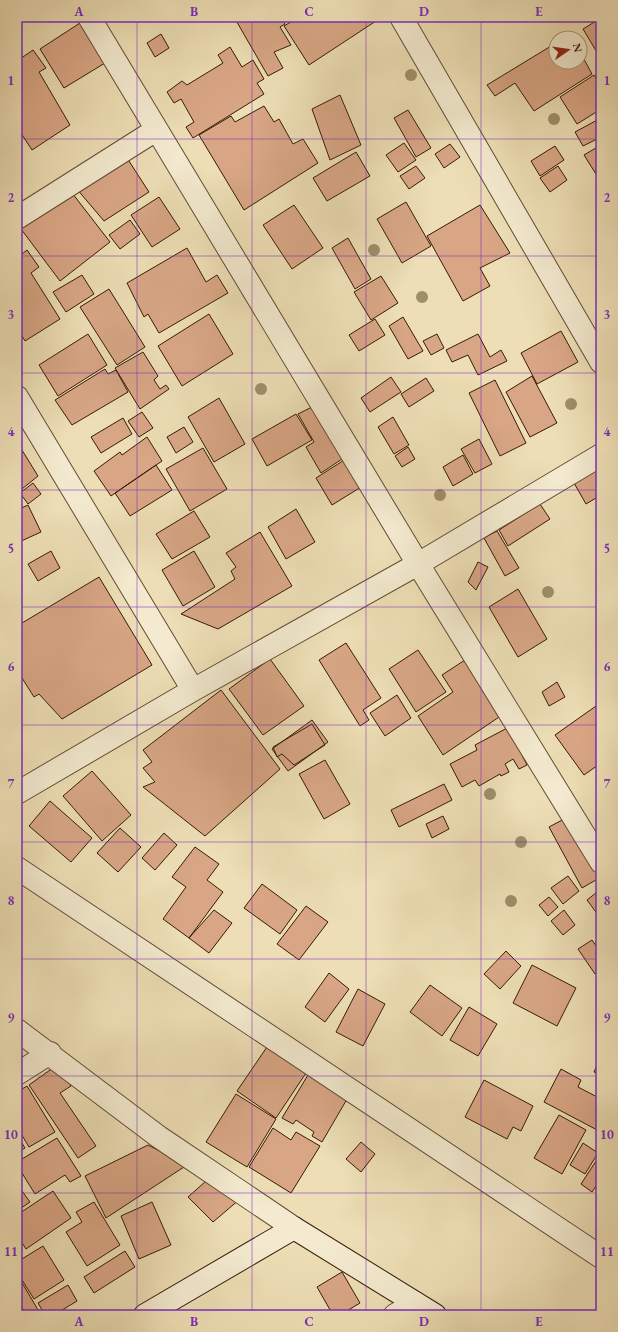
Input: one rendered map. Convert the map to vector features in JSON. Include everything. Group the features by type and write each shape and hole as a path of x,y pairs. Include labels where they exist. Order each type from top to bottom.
{"street":[{"path":"89,17 418,564 601,862"},
{"path":"401,17 601,362"},
{"path":"17,218 156,130"},
{"path":"17,397 193,690"},
{"path":"17,793 193,690 418,564 601,454"},
{"path":"17,868 598,1248"},
{"path":"17,1030 50,1053 159,1137 294,1228 435,1315"},
{"path":"17,1074 50,1053"},
{"path":"145,1315 294,1228"},
{"path":"395,1315 414,1303"}],"building":[{"path":"234,17 280,17 285,24 280,27 291,45 274,52 283,68 268,76"},
{"path":"299,17 374,17 376,21 309,65 284,26"},
{"path":"601,18 601,59 588,37 588,30 583,29"},
{"path":"80,23 105,63 64,88 40,49"},
{"path":"161,34 169,48 155,57 147,43"},
{"path":"230,47 242,67 253,60 264,79 257,83 264,94 193,138 186,127 194,122 181,99 174,103 167,92 182,81 187,85 223,63 218,55"},
{"path":"548,48 548,70 588,70 588,67 592,74 534,111 515,83 495,96 487,85"},
{"path":"33,50 46,68 39,72 70,125 32,150 17,127 17,61"},
{"path":"594,75 601,87 601,109 577,124 560,97"},
{"path":"340,95 361,145 330,160 312,109"},
{"path":"264,106 274,122 279,119 293,144 303,139 318,163 244,210 199,135 231,116 235,122"},
{"path":"408,110 431,148 416,157 394,118"},
{"path":"601,118 601,137 583,146 575,132"},
{"path":"404,143 416,160 398,172 386,155"},
{"path":"450,144 460,157 444,168 435,154"},
{"path":"601,145 601,182 584,155"},
{"path":"555,146 564,160 540,176 531,161"},
{"path":"356,152 370,176 327,201 313,178"},
{"path":"127,158 149,192 104,221 76,188"},
{"path":"416,166 425,178 409,189 400,176"},
{"path":"558,166 567,180 550,192 540,178"},
{"path":"69,189 110,242 60,281 18,225"},
{"path":"159,197 180,229 152,247 131,215"},
{"path":"406,202 431,246 402,263 377,219"},
{"path":"294,205 323,248 292,269 263,225"},
{"path":"480,205 510,253 480,268 490,286 463,301 427,236"},
{"path":"130,220 140,234 120,249 109,235"},
{"path":"348,238 371,279 355,289 332,248"},
{"path":"187,248 206,282 217,275 228,293 159,333 148,314 144,317 127,283"},
{"path":"27,250 39,267 31,273 60,319 25,341 17,327 17,258"},
{"path":"82,275 94,294 66,312 53,292"},
{"path":"381,276 398,303 371,320 354,292"},
{"path":"109,289 145,347 117,365 80,307"},
{"path":"209,314 233,354 182,386 158,346"},
{"path":"403,317 423,351 408,359 389,326"},
{"path":"375,319 385,335 359,351 349,335"},
{"path":"561,331 578,362 537,384 521,353"},
{"path":"88,334 107,365 58,396 39,365"},
{"path":"437,334 444,348 431,355 423,341"},
{"path":"478,334 490,357 501,350 507,361 478,375 468,355 452,362 446,350"},
{"path":"143,352 158,376 154,380 160,389 166,385 169,389 140,409 115,368"},
{"path":"105,369 108,374 116,370 128,392 72,425 55,400"},
{"path":"532,376 557,423 530,437 506,392"},
{"path":"391,377 401,392 370,412 361,398"},
{"path":"426,378 434,391 409,407 401,394"},
{"path":"495,380 526,443 500,456 469,393"},
{"path":"219,398 245,444 214,462 188,417"},
{"path":"316,405 348,455 321,473 306,447 314,442 298,414"},
{"path":"142,412 153,428 139,437 128,421"},
{"path":"296,414 312,440 267,466 252,439"},
{"path":"393,417 409,445 394,454 378,427"},
{"path":"123,418 132,434 101,453 91,437"},
{"path":"184,427 193,442 176,453 167,437"},
{"path":"147,437 162,461 111,496 94,471 120,452 122,455"},
{"path":"479,439 492,464 475,473 461,449"},
{"path":"17,442 38,476 17,493"},
{"path":"408,447 415,459 402,467 395,456"},
{"path":"203,448 227,489 190,511 166,469"},
{"path":"463,455 473,474 453,486 443,467"},
{"path":"349,457 366,484 332,505 316,478"},
{"path":"156,465 172,490 130,516 115,493"},
{"path":"601,467 601,495 586,504 574,483"},
{"path":"33,483 41,494 28,504 20,493"},
{"path":"540,504 550,519 508,546 499,530"},
{"path":"28,505 41,532 19,542 17,536 17,510"},
{"path":"296,509 315,542 286,559 268,527"},
{"path":"194,511 210,537 172,559 156,534"},
{"path":"497,531 519,568 505,576 484,538"},
{"path":"260,532 292,586 218,629 181,614 235,579 231,571 236,567 226,553"},
{"path":"51,551 60,568 38,581 28,564"},
{"path":"194,551 215,587 183,606 162,570"},
{"path":"478,562 488,567 476,590 468,582"},
{"path":"99,577 152,665 62,719 39,694 34,697 17,670 17,626"},
{"path":"518,589 547,639 518,657 489,607"},
{"path":"346,643 381,698 363,710 369,720 360,726 319,660"},
{"path":"418,650 446,692 416,712 389,669"},
{"path":"468,658 505,713 443,755 418,716 453,692 442,675"},
{"path":"270,659 304,706 263,735 229,689"},
{"path":"557,682 565,697 549,706 542,692"},
{"path":"221,690 280,769 205,836 143,787 155,782 143,768 152,762 143,750"},
{"path":"397,695 411,718 385,736 370,713"},
{"path":"596,706 601,714 601,732 598,734 601,738 601,763 584,775 555,735"},
{"path":"312,720 328,742 288,771 272,749"},
{"path":"312,724 325,745 294,765 282,754 277,757 273,747"},
{"path":"511,726 525,753 522,755 527,765 519,769 513,759 505,764 509,772 501,776 500,774 479,786 475,780 462,787 450,764 477,750 475,745"},
{"path":"325,760 350,804 324,819 299,774"},
{"path":"92,771 131,815 102,841 63,796"},
{"path":"444,784 452,800 399,827 391,810"},
{"path":"50,801 92,838 71,862 29,826"},
{"path":"443,816 449,829 432,838 426,824"},
{"path":"568,817 601,877 582,888 549,827"},
{"path":"120,828 141,847 118,872 97,853"},
{"path":"164,833 177,845 155,870 142,858"},
{"path":"195,847 219,864 207,880 223,892 189,938 163,919 186,887 172,877"},
{"path":"568,876 579,891 563,904 551,888"},
{"path":"262,884 297,910 280,934 244,908"},
{"path":"601,889 601,919 587,900"},
{"path":"549,897 558,907 548,916 539,905"},
{"path":"306,906 328,922 299,960 277,944"},
{"path":"214,910 232,923 209,953 189,938"},
{"path":"564,910 575,925 563,935 551,921"},
{"path":"592,940 601,953 601,970 595,974 578,949"},
{"path":"506,951 521,966 500,989 484,974"},
{"path":"532,965 576,988 557,1026 513,1003"},
{"path":"329,973 349,989 325,1022 305,1007"},
{"path":"430,985 462,1008 442,1036 410,1012"},
{"path":"358,989 385,1004 363,1046 336,1032"},
{"path":"469,1007 497,1024 478,1056 450,1040"},
{"path":"269,1044 308,1070 276,1118 237,1091"},
{"path":"601,1056 601,1075 594,1072"},
{"path":"57,1065 71,1086 60,1093 96,1146 78,1158 29,1085"},
{"path":"561,1069 581,1080 578,1087 601,1099 601,1132 544,1102"},
{"path":"311,1070 350,1094 322,1142 312,1136 314,1132 296,1120 293,1124 282,1118"},
{"path":"484,1080 533,1106 521,1131 513,1127 507,1139 465,1117"},
{"path":"27,1086 55,1132 29,1147 17,1127 17,1092"},
{"path":"236,1094 276,1119 247,1167 206,1142"},
{"path":"559,1115 586,1130 562,1174 534,1158"},
{"path":"273,1128 291,1140 296,1132 320,1146 291,1193 249,1167"},
{"path":"17,1135 25,1148 17,1153"},
{"path":"57,1138 81,1176 70,1182 65,1175 35,1194 17,1165 17,1162"},
{"path":"361,1142 375,1154 361,1172 346,1159"},
{"path":"583,1143 598,1153 585,1174 570,1165"},
{"path":"148,1145 187,1165 106,1218 85,1176"},
{"path":"596,1161 601,1164 601,1179 592,1192 581,1184"},
{"path":"206,1181 240,1199 213,1222 188,1197"},
{"path":"17,1184 30,1202 17,1211"},
{"path":"53,1191 71,1218 26,1249 17,1235 17,1215"},
{"path":"94,1202 120,1245 87,1266 66,1232 82,1222 76,1212"},
{"path":"152,1202 171,1245 139,1259 121,1216"},
{"path":"43,1246 64,1280 34,1299 17,1272 17,1262"},
{"path":"125,1251 135,1267 94,1293 84,1277"},
{"path":"342,1272 360,1303 340,1315 333,1315 317,1287"},
{"path":"17,1274 41,1315 18,1315 24,1311 17,1300"},
{"path":"68,1285 77,1301 54,1315 45,1315 38,1303"}]}
